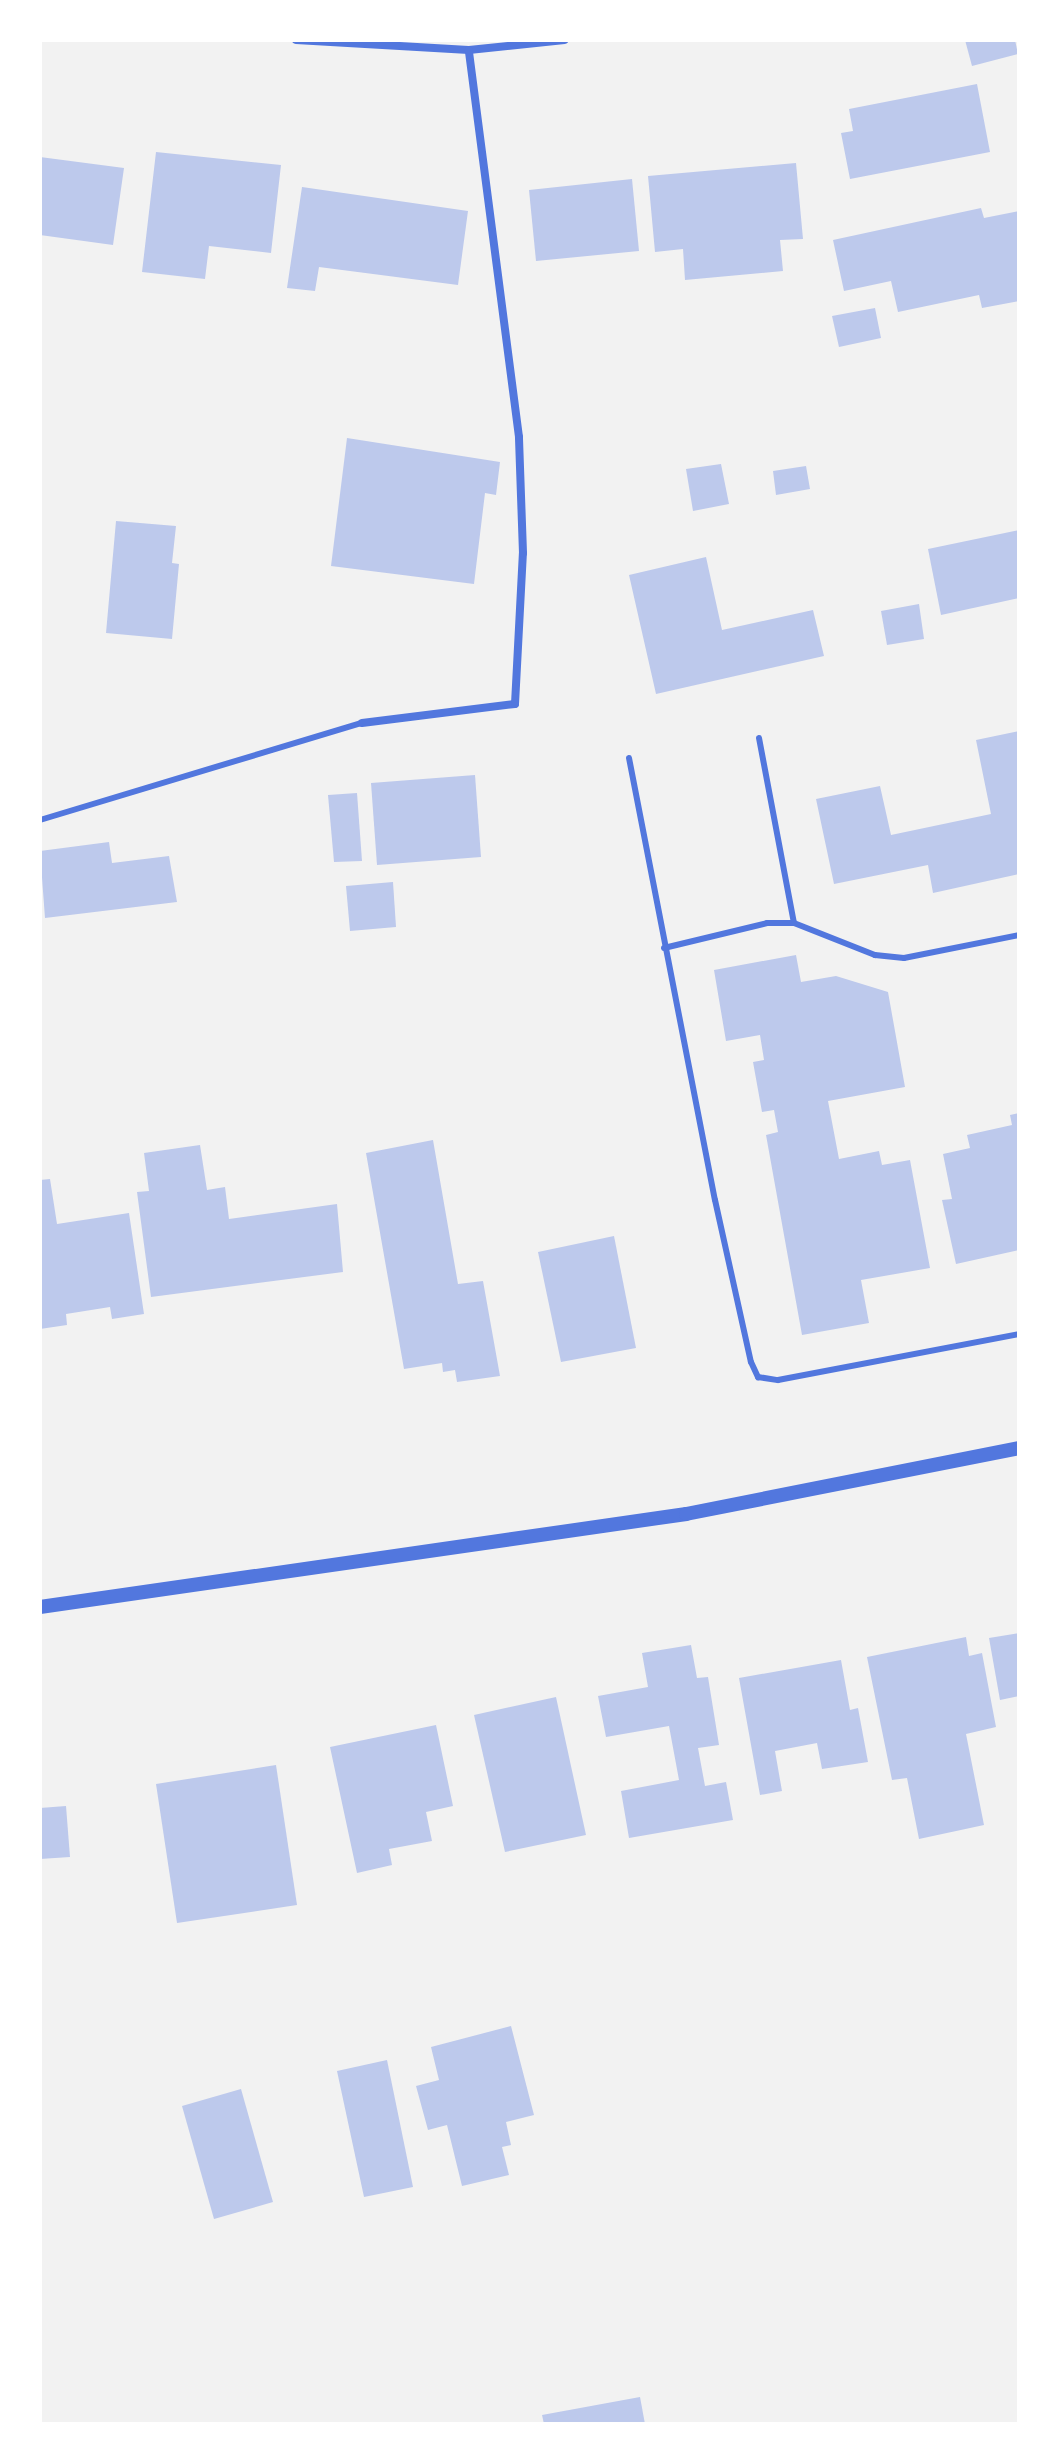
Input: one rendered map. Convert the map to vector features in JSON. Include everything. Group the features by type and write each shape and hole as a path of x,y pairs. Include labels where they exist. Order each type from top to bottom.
{"street":[{"path":"296,40 469,50 564,40"},
{"path":"362,723 515,704 523,553 519,437 469,50"},
{"path":"40,1607 686,1514 1019,1448"}],"lane":[{"path":"40,820 362,723"},
{"path":"759,738 794,923"},
{"path":"629,758 715,1200 751,1362 758,1377 778,1380 1019,1334"},
{"path":"664,948 767,923 794,923 875,955 904,958 1019,935"}],"building":[{"path":"965,40 1015,40 1018,54 972,66"},
{"path":"977,84 990,152 850,179 841,133 853,131 849,109"},
{"path":"156,152 281,165 271,253 209,246 205,279 142,272"},
{"path":"40,157 124,168 113,245 40,235"},
{"path":"796,163 803,239 780,240 783,271 685,280 683,249 655,252 648,176"},
{"path":"632,179 639,251 536,261 529,190"},
{"path":"302,187 468,211 458,285 319,267 315,291 287,288"},
{"path":"981,208 984,218 1019,211 1019,301 982,308 979,295 898,312 891,281 844,291 833,240"},
{"path":"875,308 881,338 839,347 832,316"},
{"path":"347,438 500,462 496,495 485,493 474,584 331,566"},
{"path":"721,464 729,504 693,511 686,469"},
{"path":"806,466 810,489 776,495 773,471"},
{"path":"116,521 176,526 172,563 179,564 172,639 106,633"},
{"path":"1019,530 1019,598 941,615 928,549"},
{"path":"706,557 722,630 813,610 824,656 656,694 629,575"},
{"path":"919,604 924,639 887,645 881,611"},
{"path":"1019,731 1019,874 933,893 928,865 834,884 816,799 880,786 891,835 991,814 976,740"},
{"path":"475,775 481,857 377,865 371,783"},
{"path":"357,793 362,861 334,862 328,795"},
{"path":"109,842 112,863 169,856 177,902 45,918 40,851"},
{"path":"393,882 396,927 350,931 346,886"},
{"path":"796,955 801,982 836,976 888,992 905,1087 828,1101 839,1159 879,1151 882,1165 910,1160 930,1268 861,1280 869,1323 802,1335 766,1135 778,1132 774,1110 762,1112 753,1062 764,1060 760,1035 726,1041 714,970"},
{"path":"1019,1113 1019,1250 956,1264 942,1200 952,1199 943,1154 970,1148 967,1135 1012,1125 1010,1115"},
{"path":"433,1140 458,1284 483,1281 500,1376 457,1382 455,1370 443,1372 442,1363 404,1369 366,1153"},
{"path":"200,1145 207,1190 225,1187 229,1219 337,1204 343,1272 151,1297 137,1192 149,1191 144,1153"},
{"path":"50,1179 57,1224 129,1213 144,1314 112,1319 110,1307 66,1314 67,1325 40,1329 40,1180"},
{"path":"614,1236 636,1348 561,1362 538,1252"},
{"path":"1019,1633 1019,1696 1000,1700 989,1638"},
{"path":"966,1637 969,1656 982,1653 996,1727 966,1734 984,1825 919,1839 907,1778 892,1780 867,1657"},
{"path":"691,1645 697,1678 708,1677 719,1745 698,1748 705,1786 726,1782 733,1820 629,1838 621,1791 679,1780 669,1726 606,1737 598,1696 648,1687 642,1653"},
{"path":"841,1660 850,1710 858,1708 868,1762 822,1769 817,1743 775,1751 782,1791 760,1795 739,1678"},
{"path":"556,1697 586,1835 505,1852 474,1715"},
{"path":"436,1725 453,1806 426,1812 432,1841 389,1849 392,1865 357,1873 330,1747"},
{"path":"276,1765 297,1905 177,1923 156,1784"},
{"path":"66,1806 70,1857 40,1859 40,1808"},
{"path":"511,2026 534,2115 506,2122 511,2145 502,2147 509,2175 462,2186 447,2125 428,2130 416,2086 439,2080 431,2047"},
{"path":"387,2060 413,2187 364,2197 337,2071"},
{"path":"241,2089 273,2202 214,2219 182,2106"},
{"path":"640,2397 645,2424 544,2424 542,2415"}]}
